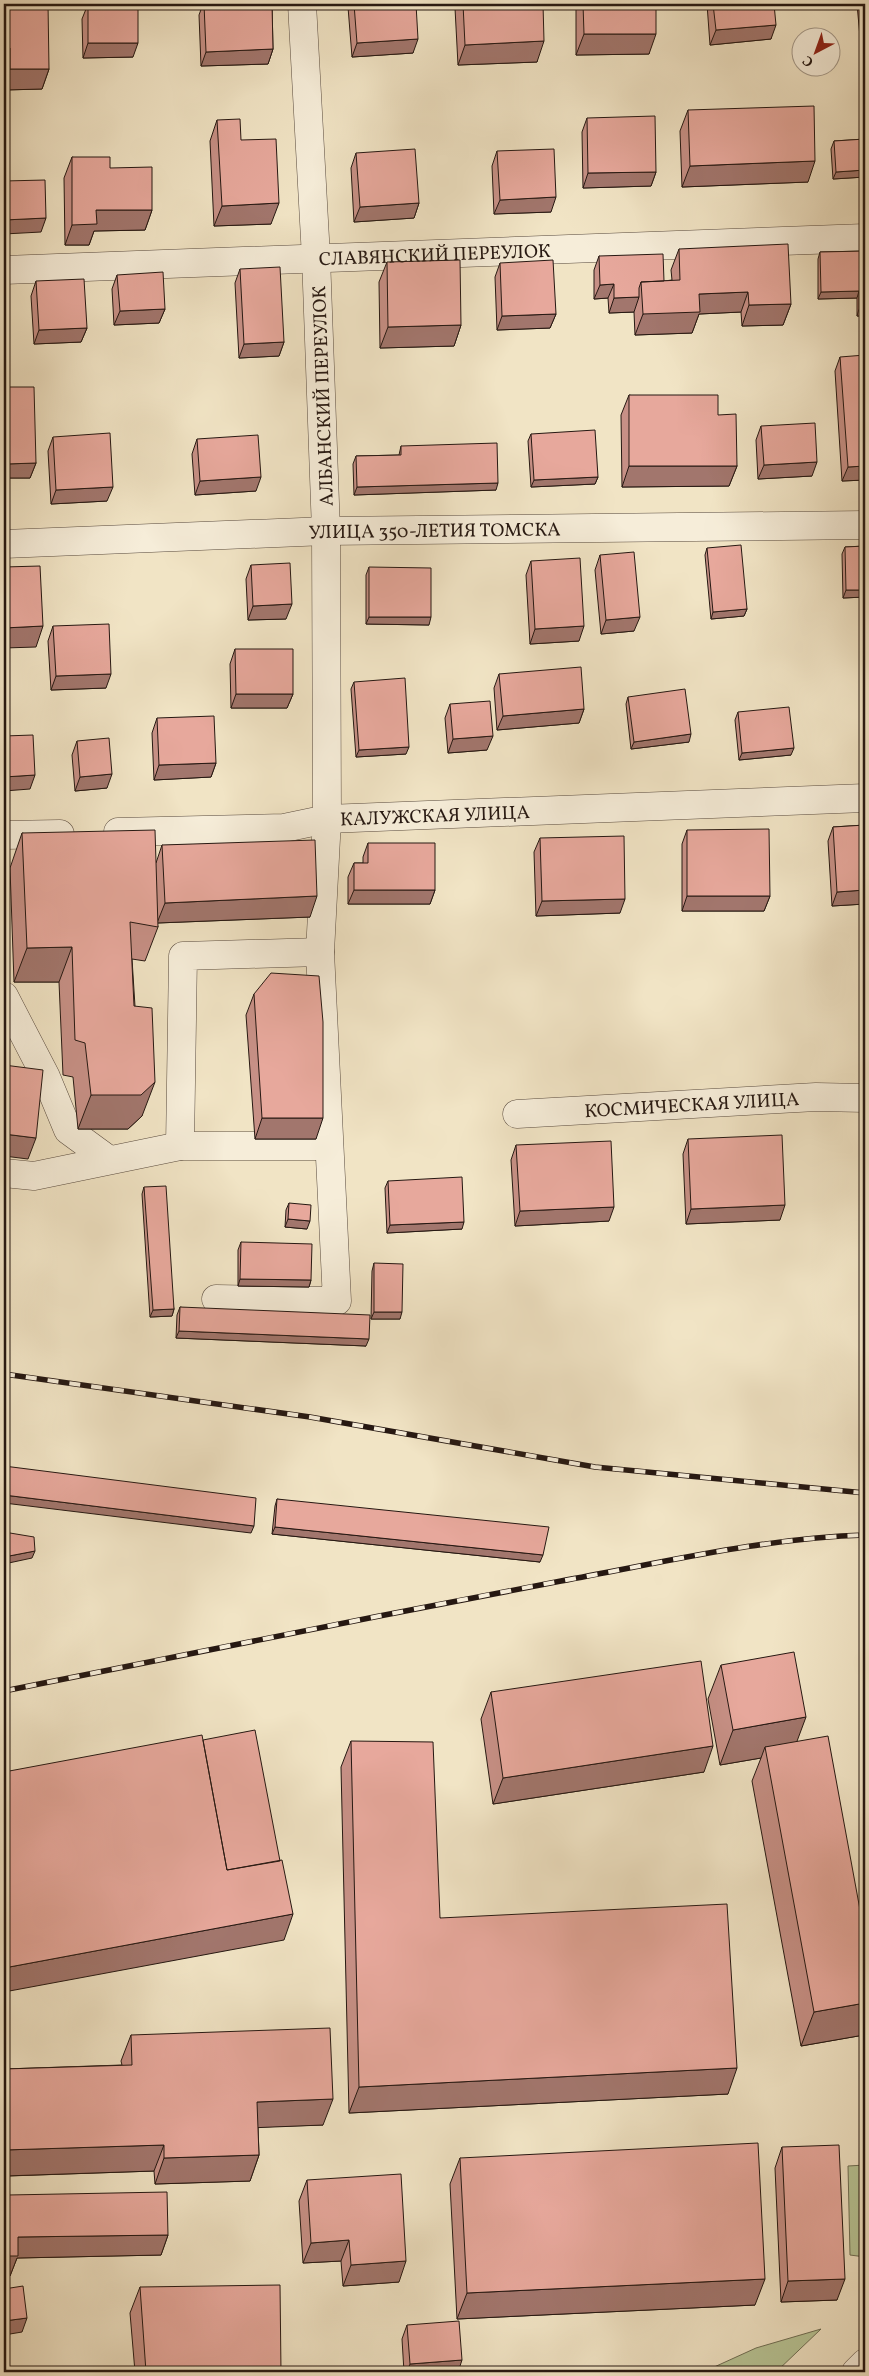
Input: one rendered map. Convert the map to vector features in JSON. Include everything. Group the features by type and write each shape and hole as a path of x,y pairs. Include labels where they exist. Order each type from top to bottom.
{"street":[{"name":"АЛБАНСКИЙ ПЕРЕУЛОК","path":"216,1299 337,1301 320,952 327,819 326,531 316,257 302,4"},
{"name":"СЛАВЯНСКИЙ ПЕРЕУЛОК","path":"4,270 865,238"},
{"name":"УЛИЦА 350-ЛЕТИЯ ТОМСКА","path":"4,544 326,531 865,525"},
{"name":"КАЛУЖСКАЯ УЛИЦА","path":"4,835 284,828 327,819 865,798"},
{"path":"180,1146 183,956 320,952"},
{"path":"4,996 46,1077 68,1130 109,1160"},
{"name":"КОСМИЧЕСКАЯ УЛИЦА","path":"517,1114 816,1098 865,1098"},
{"path":"4,1173 34,1176 180,1146 328,1146"},
{"path":"856,2372 865,2363"}],"green space":[{"path":"865,2165 865,2257 850,2255 848,2166"},
{"path":"821,2329 776,2372 709,2372 712,2368 756,2348"}],"building":[{"path":"4,4 48,4 49,69 10,69 10,48 4,48"},
{"path":"88,4 138,4 138,43 88,43"},
{"path":"204,4 272,4 273,49 206,52"},
{"path":"354,4 416,4 418,39 357,43"},
{"path":"463,4 543,4 544,41 465,45"},
{"path":"583,4 656,4 656,34 584,34"},
{"path":"713,4 774,4 776,25 716,30"},
{"path":"860,4 865,4 864,41"},
{"path":"814,106 815,161 690,166 688,110"},
{"path":"655,116 656,172 588,173 587,118"},
{"path":"240,119 241,140 276,139 279,203 222,206 217,120"},
{"path":"865,139 865,170 836,172 834,141"},
{"path":"415,149 419,203 360,207 356,153"},
{"path":"554,149 556,197 500,200 497,151"},
{"path":"72,157 110,157 110,168 152,167 152,210 96,210 97,224 72,225"},
{"path":"45,180 46,218 4,220 4,181"},
{"path":"788,244 791,304 749,305 748,292 699,294 700,312 643,314 641,282 680,280 679,249"},
{"path":"865,251 865,309 859,309 859,291 821,292 820,252"},
{"path":"663,254 664,281 641,282 639,297 614,298 614,284 600,285 599,256"},
{"path":"460,260 461,325 388,327 387,262"},
{"path":"553,260 556,314 502,316 500,263"},
{"path":"280,267 284,342 244,344 240,269"},
{"path":"163,272 165,309 120,311 117,275"},
{"path":"84,279 87,328 39,330 36,281"},
{"path":"865,355 865,466 848,467 840,357"},
{"path":"4,387 34,387 36,463 6,464"},
{"path":"629,395 718,395 718,415 736,414 737,466 629,466"},
{"path":"815,423 817,462 764,465 761,426"},
{"path":"595,430 598,477 534,480 531,434"},
{"path":"110,433 113,487 56,490 53,437"},
{"path":"258,435 261,477 200,481 197,439"},
{"path":"497,443 498,483 357,487 356,456 401,455 401,446"},
{"path":"741,545 747,609 713,612 707,548"},
{"path":"865,546 865,590 846,590 845,547"},
{"path":"634,552 640,617 606,620 600,555"},
{"path":"580,558 584,626 535,629 531,561"},
{"path":"290,563 292,604 253,606 251,565"},
{"path":"40,566 43,626 4,628 4,567"},
{"path":"369,567 431,568 431,617 369,617"},
{"path":"109,624 111,674 56,676 53,626"},
{"path":"235,649 293,649 293,694 236,694"},
{"path":"581,667 584,709 503,716 499,674"},
{"path":"405,678 409,747 359,750 354,682"},
{"path":"685,689 691,734 634,742 628,697"},
{"path":"490,701 493,736 453,739 450,704"},
{"path":"789,707 794,748 742,753 738,712"},
{"path":"214,716 216,763 159,765 157,718"},
{"path":"33,735 35,775 4,777 4,736"},
{"path":"109,738 112,774 80,777 77,741"},
{"path":"865,825 865,890 837,892 833,827"},
{"path":"769,829 770,896 687,896 687,830"},
{"path":"155,830 158,927 130,922 134,1006 152,1008 155,1082 141,1095 91,1095 85,1043 75,1040 72,947 27,948 22,833"},
{"path":"624,836 625,899 542,901 540,838"},
{"path":"315,840 317,896 165,903 162,845"},
{"path":"368,843 435,843 435,890 354,890 354,863 368,863"},
{"path":"271,973 319,976 323,1022 323,1118 262,1118 254,994"},
{"path":"4,1065 43,1070 36,1138 4,1134"},
{"path":"782,1135 785,1205 691,1209 688,1139"},
{"path":"611,1141 614,1207 520,1211 516,1145"},
{"path":"462,1177 464,1222 390,1225 388,1181"},
{"path":"166,1186 174,1309 153,1310 144,1187"},
{"path":"289,1203 311,1205 310,1221 288,1219"},
{"path":"241,1242 312,1244 311,1280 240,1279"},
{"path":"374,1263 403,1264 402,1312 374,1312"},
{"path":"180,1307 370,1315 369,1339 179,1331"},
{"path":"4,1466 256,1498 254,1526 4,1495"},
{"path":"277,1499 549,1527 543,1555 275,1527"},
{"path":"4,1532 34,1537 35,1551 4,1557"},
{"path":"794,1652 806,1717 733,1730 721,1665"},
{"path":"701,1661 713,1746 503,1778 491,1692"},
{"path":"255,1730 280,1861 227,1870 203,1740"},
{"path":"202,1735 227,1870 282,1860 293,1914 4,1968 4,1772"},
{"path":"828,1736 865,1937 865,2003 814,2012 765,1747"},
{"path":"351,1741 433,1742 440,1918 727,1904 737,2068 359,2087"},
{"path":"330,2028 333,2099 257,2102 259,2155 164,2158 164,2145 4,2150 4,2069 132,2065 131,2035"},
{"path":"758,2143 765,2279 467,2293 460,2158"},
{"path":"839,2145 845,2279 788,2281 782,2147"},
{"path":"4,2174 8,2174 8,2195 167,2192 168,2235 18,2237 18,2256 4,2256"},
{"path":"401,2174 406,2261 351,2265 349,2240 311,2243 307,2180"},
{"path":"280,2285 281,2372 146,2372 140,2287"},
{"path":"23,2286 27,2318 4,2321 4,2289"},
{"path":"459,2321 462,2360 410,2364 407,2325"}],"railway":[{"path":"4,1374 310,1417 595,1467 865,1493"},
{"path":"4,1691 712,1552 789,1541 865,1535"}]}
